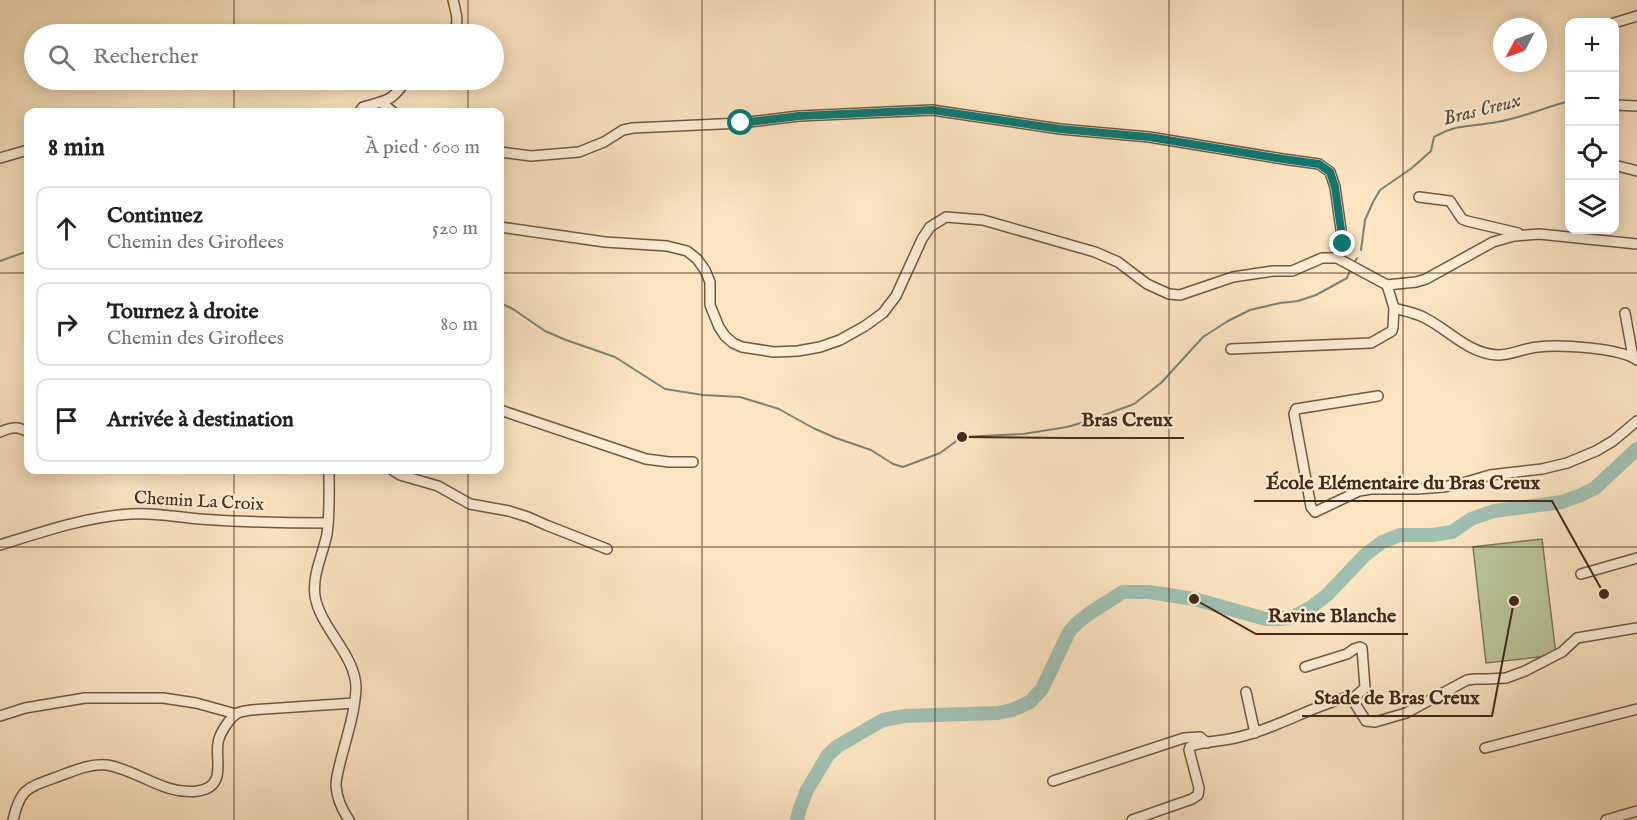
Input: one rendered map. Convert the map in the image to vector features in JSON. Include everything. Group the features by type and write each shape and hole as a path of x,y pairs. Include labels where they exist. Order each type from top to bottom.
{"street":[{"path":"453,0 457,24"},
{"path":"1619,21 1637,16"},
{"path":"362,108 382,103 399,90"},
{"path":"382,103 388,108"},
{"path":"1619,105 1637,106"},
{"path":"504,153 531,156 579,152 604,142 623,130 633,128 741,123 799,116 932,110 1060,129 1149,137 1319,164 1330,172 1335,187 1343,244 1337,258"},
{"path":"0,158 24,151"},
{"path":"1619,166 1637,171"},
{"path":"1419,197 1450,201 1462,219 1467,221 1526,234"},
{"path":"504,228 605,242 667,246 687,250 705,270 710,282 710,305 725,336 742,347 774,352 798,351 840,340 883,313 896,296 922,238 930,227 946,217 983,220 1095,252 1118,262 1147,284 1168,294 1180,295 1233,277 1292,271 1322,258 1337,258 1387,285 1416,282 1426,279 1493,242 1526,234 1637,244"},
{"path":"1231,349 1371,343 1392,331 1394,327 1394,308 1387,285"},
{"path":"1394,308 1424,317 1461,343 1487,353 1499,355 1538,347 1577,346 1635,358 1626,313"},
{"path":"1378,396 1296,409 1294,414 1311,507 1315,512 1359,491 1443,487 1490,475 1542,469 1567,463 1596,452 1637,422"},
{"path":"504,411 646,459 693,462"},
{"path":"0,432 15,427 24,430"},
{"path":"329,474 327,534 315,584 315,594 323,617 352,669 356,686 336,779 341,806 349,820"},
{"path":"398,474 438,486 470,504 528,517 607,549"},
{"name":"Chemin La Croix","path":"0,545 74,522 128,514 151,513 198,519 279,523 328,523"},
{"path":"1581,574 1637,558"},
{"path":"1132,820 1196,797 1199,788 1189,748 1195,744 1256,733 1348,697 1352,699 1366,721 1375,722 1406,713 1467,680 1497,679 1525,671 1563,652 1578,638 1637,627"},
{"path":"1305,667 1362,648 1365,688 1352,699"},
{"path":"1246,692 1256,733"},
{"path":"0,716 25,708 85,698 163,698 196,703 236,714 251,710 354,703"},
{"path":"1485,748 1637,710"},
{"path":"13,820 18,801 28,789 36,784 96,765 119,768 185,792 201,791 215,780 219,765 217,744 221,732 236,714"},
{"path":"1053,781 1184,738 1200,737 1207,743"},
{"path":"1606,820 1637,811"}],"green space":[{"path":"1542,539 1556,655 1486,663 1473,547"}],"waterway":[{"name":"Bras Creux","path":"1361,250 1365,220 1380,190 1412,168 1431,151 1434,137 1458,127 1506,120 1565,102"},
{"name":"Bras Creux","path":"0,261 24,252"},
{"name":"Bras Creux","path":"1353,265 1357,258"},
{"name":"Bras Creux","path":"504,305 545,331 615,357 665,389 703,395 740,397 779,409 813,428 871,450 893,464 903,467 940,453 962,437 1023,434 1067,427 1134,404 1161,383 1203,337 1228,321 1250,310 1298,301 1316,295 1347,278 1350,270"},
{"path":"797,820 807,790 828,755 838,746 883,720 905,716 998,713 1030,702 1042,689 1069,632 1090,613 1123,592 1149,592 1194,599 1266,619 1293,617 1327,595 1365,555 1382,542 1400,535 1432,535 1452,532 1471,519 1494,511 1562,502 1595,488 1637,449"}],"place":[{"name":"Bras Creux","path":"962,437"},
{"name":"École Elémentaire du Bras Creux","path":"1604,594"},
{"name":"Ravine Blanche","path":"1194,599"},
{"name":"Stade de Bras Creux","path":"1514,601"}],"route":[{"path":"741,123 799,116 932,110 1060,129 1149,137 1319,164 1330,172 1335,187 1343,244"}]}
